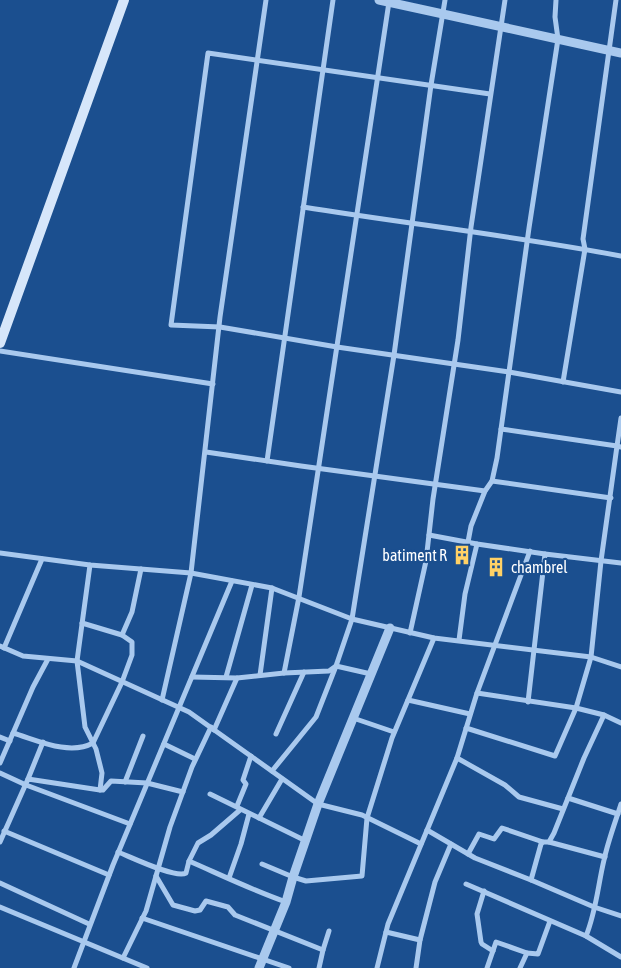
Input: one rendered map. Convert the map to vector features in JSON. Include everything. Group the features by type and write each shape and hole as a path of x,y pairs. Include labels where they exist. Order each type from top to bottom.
{"main road":[{"path":"0,343 124,0"}],"street":[{"path":"162,700 191,574 220,327 266,0"},
{"path":"267,461 333,0"},
{"path":"378,0 621,53"},
{"path":"272,771 316,717 352,619 394,355 411,224 445,0"},
{"path":"410,633 426,561 455,364 470,232 505,0"},
{"path":"468,542 471,526 485,491 492,481 501,429 558,39 554,17 556,0"},
{"path":"564,382 585,249 584,238 616,0"},
{"path":"284,673 299,598 389,2"},
{"path":"490,94 208,53 171,325 220,327 337,347 509,372 621,392"},
{"path":"303,207 528,240 621,256"},
{"path":"0,351 213,384"},
{"path":"466,728 555,756 576,708 591,657 602,561 619,446 621,418"},
{"path":"501,429 619,446"},
{"path":"206,452 485,491"},
{"path":"492,481 611,498"},
{"path":"429,535 545,554 621,563"},
{"path":"459,640 465,594 477,544"},
{"path":"377,968 386,932 457,758 476,693 530,551"},
{"path":"0,554 90,565 191,574 272,588 352,619 410,633 434,638 591,657 621,667"},
{"path":"528,702 545,554"},
{"path":"42,559 2,647 23,656 77,661 189,712 318,804 367,818 421,844"},
{"path":"90,565 77,661 85,727 96,749 102,773 100,790"},
{"path":"122,635 132,612 141,569"},
{"path":"74,968 89,924 118,852 232,581"},
{"path":"226,677 252,585"},
{"path":"260,675 272,588"},
{"path":"13,733 72,749 84,748 93,743 122,682 132,654 132,642 122,635 82,623"},
{"path":"261,964 286,902 318,804 390,628"},
{"path":"262,864 306,881 362,876 367,818 394,732 434,638"},
{"path":"0,763 33,687 48,659"},
{"path":"192,677 237,678 329,671 336,666 371,674"},
{"path":"276,734 304,672"},
{"path":"123,958 146,911 170,827 195,759 213,729 237,678"},
{"path":"476,693 576,708 604,715 621,723"},
{"path":"408,700 470,714"},
{"path":"531,880 541,844 546,842 563,809 604,715"},
{"path":"353,718 394,732"},
{"path":"124,782 143,736"},
{"path":"0,737 10,741"},
{"path":"0,842 43,742"},
{"path":"164,744 195,759"},
{"path":"118,852 158,867 165,872 182,875 186,873 189,861 198,843 211,835 238,808 246,784 243,780 251,756"},
{"path":"457,758 505,785 519,797 563,809"},
{"path":"0,774 130,824"},
{"path":"259,818 282,778"},
{"path":"28,779 100,790 103,790 111,780 147,783 183,792"},
{"path":"210,794 306,842"},
{"path":"568,798 618,814"},
{"path":"586,936 593,920 605,857 621,804"},
{"path":"229,878 249,814"},
{"path":"468,854 479,834 494,839 502,828 546,842 605,857"},
{"path":"427,830 468,854 594,907 620,916 621,907"},
{"path":"613,830 621,832"},
{"path":"4,831 109,875"},
{"path":"416,968 420,940 435,882 451,844"},
{"path":"189,861 248,888 286,902"},
{"path":"156,876 173,905 196,911 200,910 206,902 228,907 235,915 323,950"},
{"path":"0,883 89,924"},
{"path":"466,884 586,936 621,958"},
{"path":"484,891 477,914 481,942 493,951"},
{"path":"0,906 147,968"},
{"path":"142,918 261,964 289,968"},
{"path":"488,968 496,942 527,953 538,954 550,920"},
{"path":"320,968 329,931"},
{"path":"386,932 420,940"},
{"path":"520,968 527,953"}],"place":[{"name":"batiment R","path":"462,555"},
{"name":"chambrel","path":"496,567"}]}
